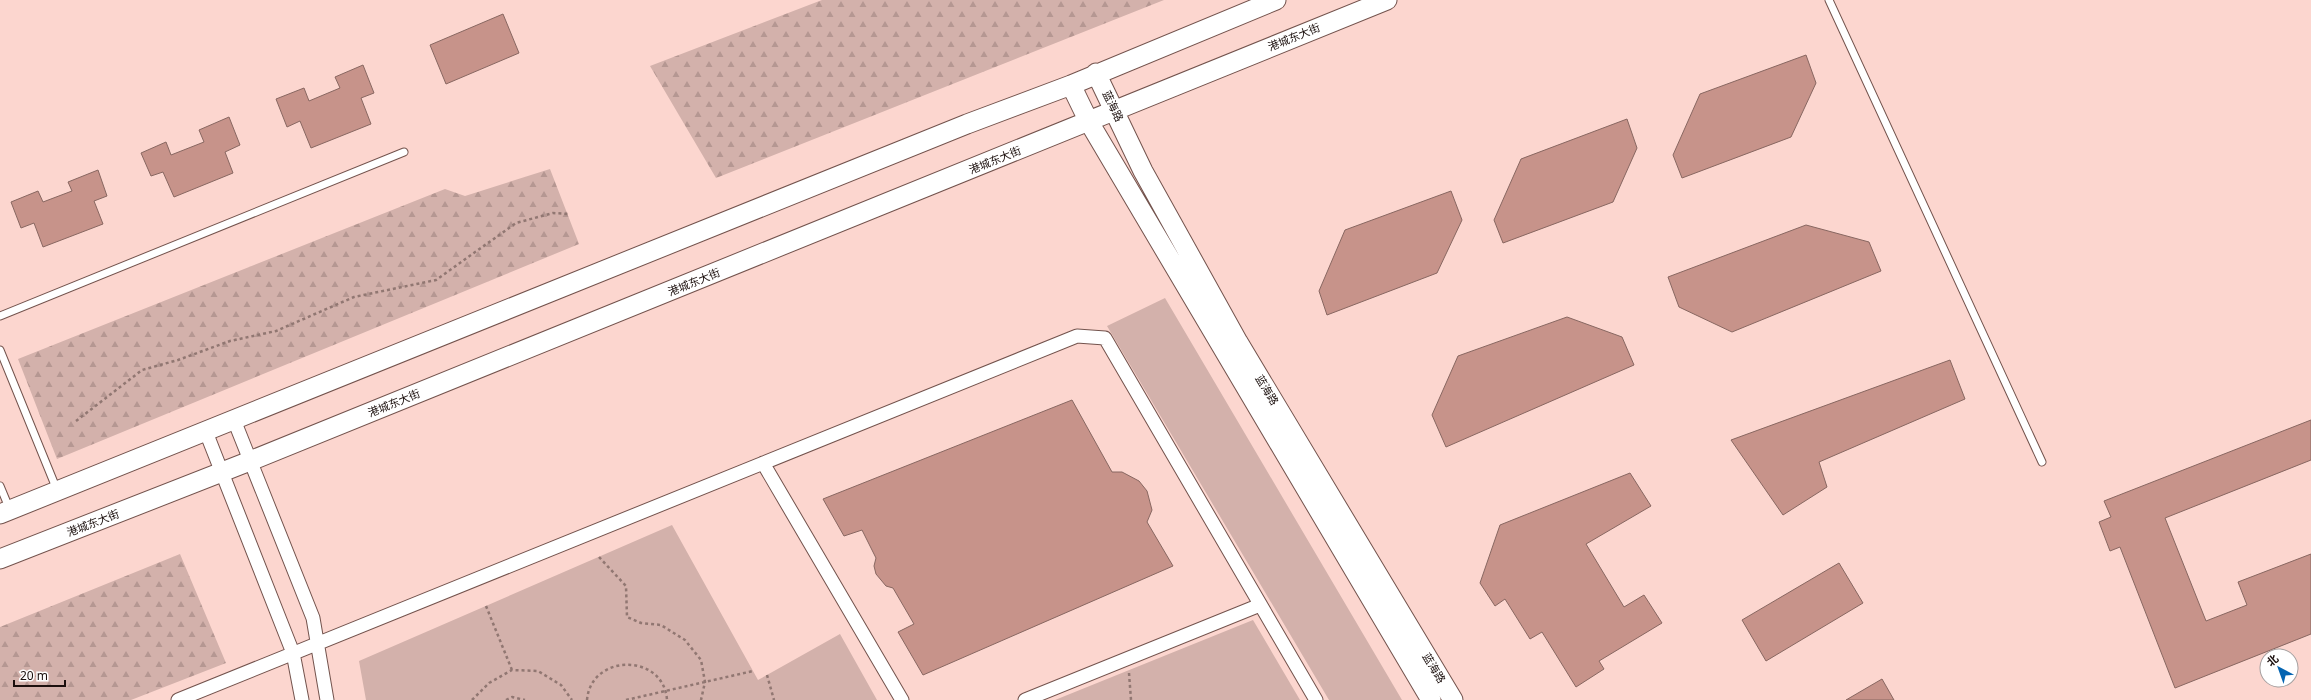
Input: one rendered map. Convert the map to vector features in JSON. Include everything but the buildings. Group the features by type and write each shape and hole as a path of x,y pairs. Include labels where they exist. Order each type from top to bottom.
{"main road":[{"path":"5,512 58,492 967,124 1071,84 1276,0"},
{"name":"港城东大街","path":"0,559 250,462 1387,0"},
{"name":"蓝海路","path":"1096,73 1143,171 1238,342 1453,700"},
{"name":"蓝海路","path":"1071,84 1089,122 1431,700"}],"street":[{"path":"178,700 1077,336 1105,338 1316,700"},
{"path":"234,420 313,618 328,700"},
{"path":"206,432 294,653 302,700"},
{"path":"763,463 902,700"},
{"path":"1025,700 1260,605"}],"lane":[{"path":"1828,0 2042,462"},
{"path":"0,316 404,152"},
{"path":"0,350 58,492"},
{"path":"0,486 5,512"}],"path":[{"path":"76,421 142,370 178,360 230,341 276,332 354,298 436,280 516,223 553,213 569,214"},
{"path":"598,557 626,586 627,617 641,623 661,625 685,640 701,660 705,682 701,700"},
{"path":"486,606 512,670"},
{"path":"587,700 594,681 605,669 620,665 635,664 651,670 667,691 667,700"},
{"path":"472,700 490,683 512,670 538,671 561,685 572,700"},
{"path":"1129,670 1131,700"},
{"path":"626,700 753,671"},
{"path":"767,675 774,700"},
{"path":"506,700 512,697 524,700"}],"green space":[{"path":"822,0 1164,0 716,178 650,66"},
{"path":"550,169 579,244 57,459 18,359 445,189 465,196"},
{"path":"1165,298 1402,700 1329,700 1107,326"},
{"path":"672,525 758,680 840,634 877,700 366,700 359,661"},
{"path":"180,554 226,663 131,700 0,700 0,627"},
{"path":"1253,620 1300,700 1055,700"}]}
